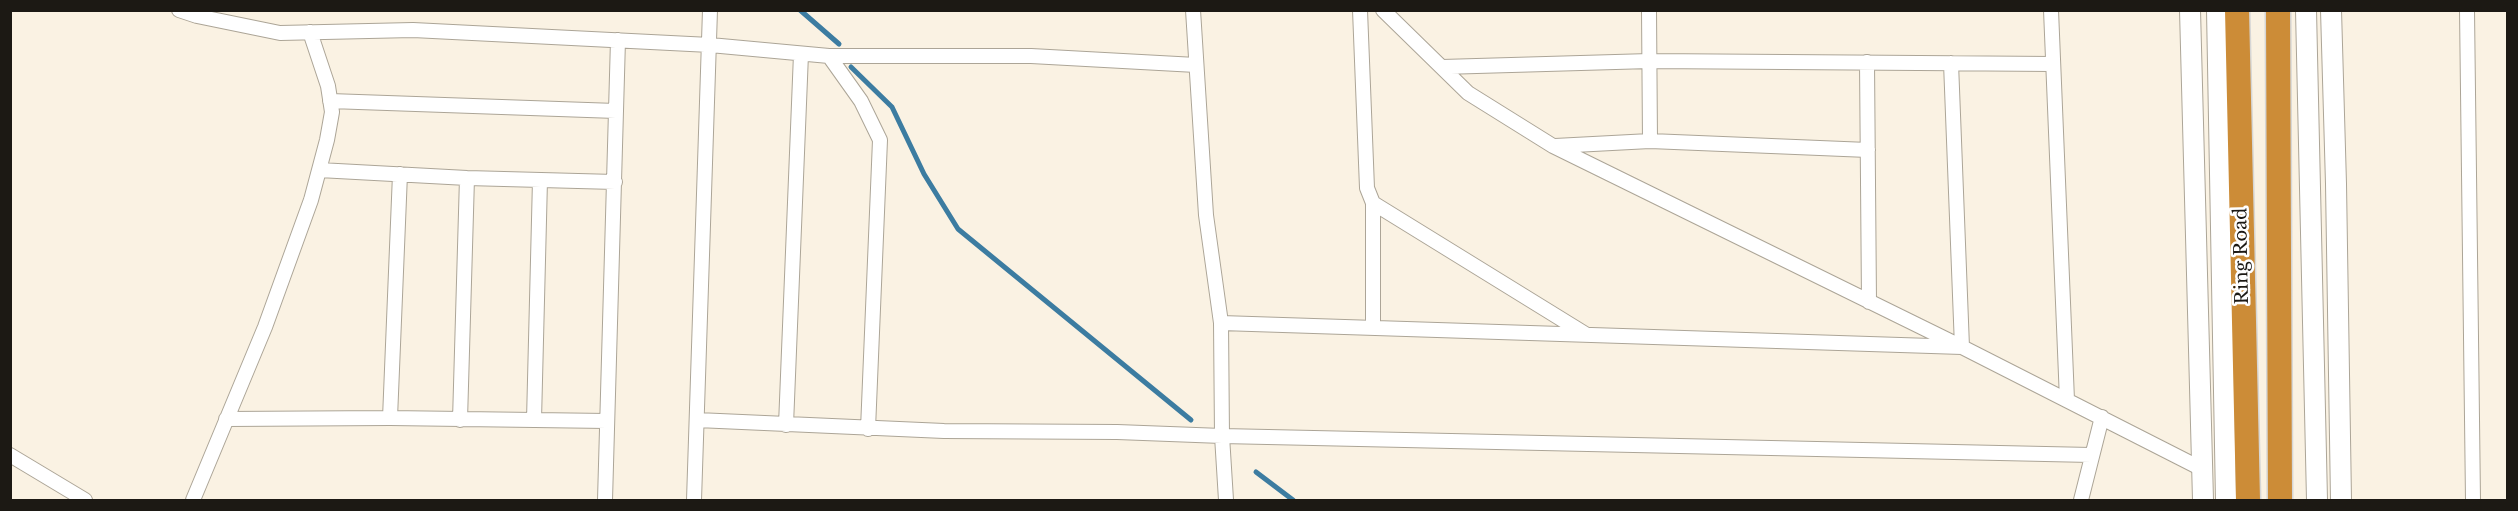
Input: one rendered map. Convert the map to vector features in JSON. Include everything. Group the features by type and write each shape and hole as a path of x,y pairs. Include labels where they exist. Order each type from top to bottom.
{"highway":[{"name":"Ring Road","path":"2237,10 2248,501"},
{"name":"Ring Road","path":"2278,10 2280,501"}],"street":[{"path":"179,10 280,33 413,30 710,45 829,56 1031,56 1196,65"},
{"path":"694,501 710,10"},
{"path":"1193,10 1206,215 1221,323 1222,436 1226,501"},
{"path":"1360,10 1367,188 1373,203 1373,328"},
{"path":"1383,10 1468,93 1553,146 1962,347 2202,469"},
{"path":"1649,10 1650,141"},
{"path":"2051,10 2067,400"},
{"path":"2190,10 2203,501"},
{"path":"2217,10 2226,501"},
{"path":"2306,10 2317,501"},
{"path":"2331,10 2341,501"},
{"path":"2467,10 2473,501"},
{"path":"193,501 265,327 311,200 319,170 332,112 319,54 310,32"},
{"path":"605,501 618,40"},
{"path":"786,425 801,54"},
{"path":"829,56 861,101 880,140 868,429"},
{"path":"1442,67 1650,60 2053,64"},
{"path":"1867,62 1869,302"},
{"path":"1952,63 1962,347"},
{"path":"330,101 616,111"},
{"path":"1553,146 1650,141 1868,150"},
{"path":"319,170 467,178 615,182"},
{"path":"390,418 400,174"},
{"path":"460,420 467,178"},
{"path":"534,420 540,180"},
{"path":"1373,203 1589,336"},
{"path":"1221,323 1962,347"},
{"path":"2081,501 2102,417"},
{"path":"226,419 390,418 607,421"},
{"path":"697,420 868,429 1117,432 2091,455"},
{"path":"10,455 85,501"}],"waterway":[{"path":"800,10 839,44"},
{"path":"851,67 892,107 924,174 958,229 1191,420"},
{"path":"1256,472 1293,500"}]}
